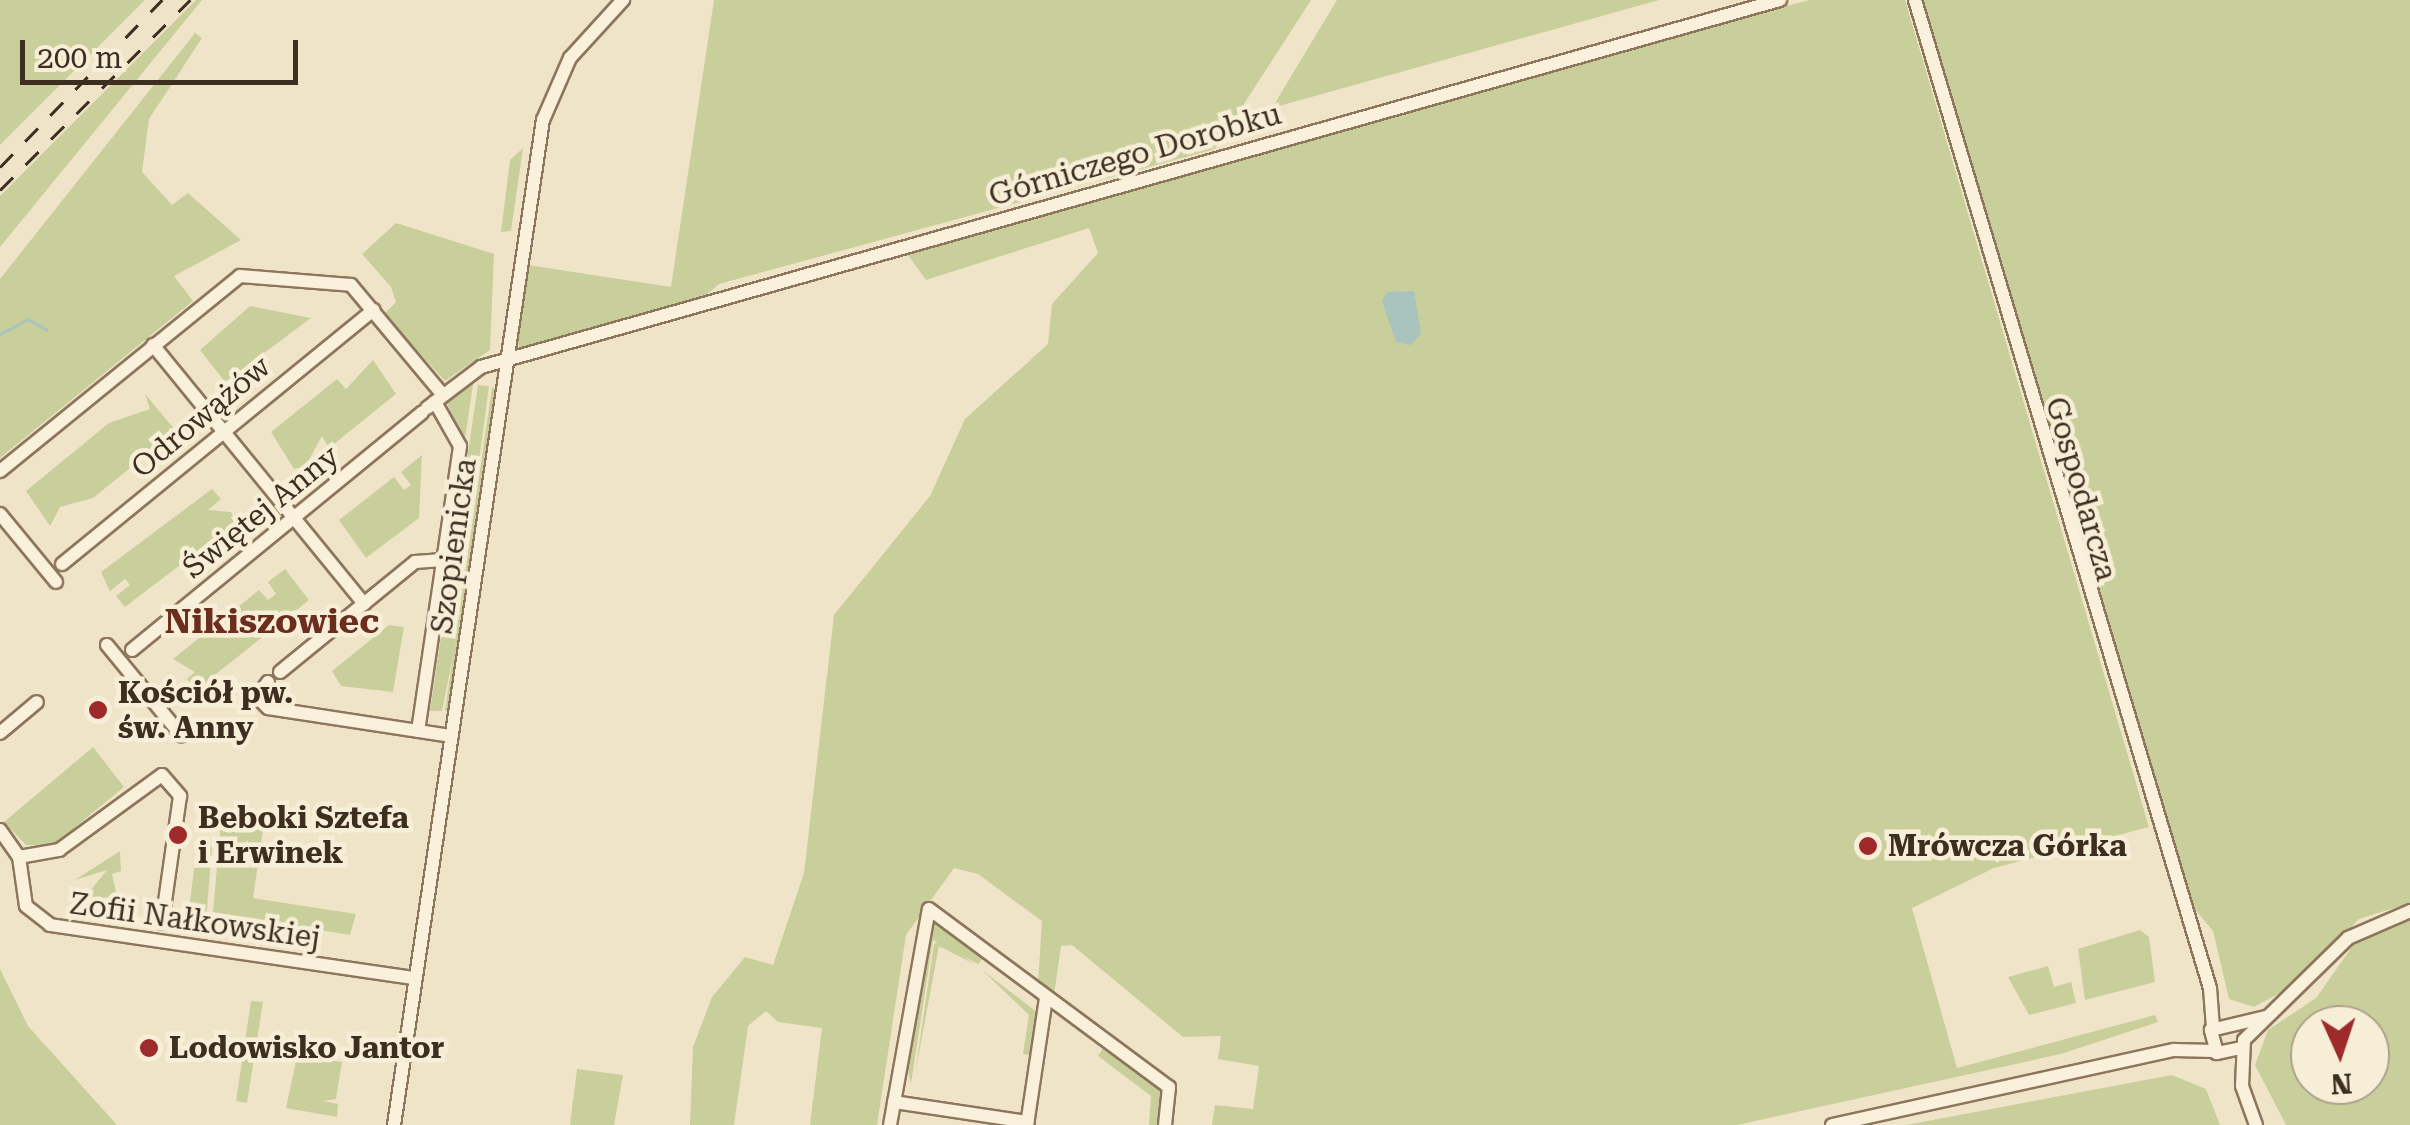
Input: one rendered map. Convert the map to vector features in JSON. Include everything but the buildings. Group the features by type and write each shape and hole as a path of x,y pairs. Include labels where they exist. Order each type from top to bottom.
{"street":[{"name":"Szopienicka","path":"394,1125 506,364 551,94 623,0"},
{"name":"Górniczego Dorobku","path":"506,364 1780,0"},
{"name":"Gospodarcza","path":"1915,0 2210,988 2212,1030 2218,1053"},
{"path":"0,471 240,276 343,281 373,310 460,446 418,731"},
{"name":"Odrowążów","path":"0,514 56,572 373,310"},
{"path":"153,345 364,604"},
{"name":"Świętej Anny","path":"126,654 478,368 506,364"},
{"path":"280,672 420,559 443,560"},
{"path":"107,644 126,654 181,735"},
{"path":"268,682 258,702 452,736"},
{"path":"0,733 37,702"},
{"path":"0,830 19,857 59,850 162,775 180,796 161,929"},
{"name":"Zofii Nałkowskiej","path":"19,857 21,895 38,920 161,929 414,978"},
{"path":"890,1125 929,909 1169,1087 1165,1125"},
{"path":"2174,1050 2218,1053 2242,1044 2348,938 2410,911"},
{"name":"Gospodarcza","path":"2210,988 2242,1044"},
{"path":"894,1102 1028,1123 1046,998"},
{"path":"1832,1125 2174,1050 2212,1030 2273,1015"},
{"path":"2242,1044 2242,1086"},
{"path":"2218,1053 2242,1086 2256,1125"}],"green space":[{"path":"0,0 145,0 0,145"},
{"path":"196,0 202,0 0,247 0,196"},
{"path":"714,0 1311,0 1215,149 719,284 698,302 523,353 515,339 528,265 671,287"},
{"path":"1337,0 1659,0 1272,108"},
{"path":"1809,0 1905,0 2149,827 1994,868 1912,908 1957,1068 2155,1015 2158,1022 2061,1054 1737,1125 1212,1125 1215,1105 1253,1109 1259,1066 1218,1059 1221,1036 1183,1037 1072,945 1061,946 1054,995 1038,983 1042,921 978,874 954,868 906,935 877,1125 810,1125 822,1028 778,1022 766,1011 748,1026 734,1125 690,1125 693,1047 712,997 745,957 773,965 804,873 834,615 930,496 965,419 1048,344 1052,304 1098,253 1089,228 926,280 905,251"},
{"path":"1922,0 2410,0 2410,903 2359,919 2296,984 2254,1007 2229,999 2213,931 2189,902"},
{"path":"195,33 202,38 149,119 142,172 172,205 188,193 241,240 174,276 193,301 0,458 0,279"},
{"path":"523,148 511,231 501,232 510,160"},
{"path":"396,223 494,254 490,350 445,381 384,314 396,302 391,287 362,254"},
{"path":"250,306 311,318 225,382 200,350"},
{"path":"373,360 396,394 329,448 322,436 305,467 294,469 271,432 337,379 346,389"},
{"path":"474,378 447,561 463,444 447,403"},
{"path":"478,385 489,386 453,656 442,711 430,711"},
{"path":"492,388 498,388 450,712 445,711"},
{"path":"145,394 176,431 93,498 60,507 50,526 26,491 109,423 150,409"},
{"path":"422,455 419,518 366,558 339,520 394,477 404,490 411,485 401,472"},
{"path":"212,489 221,499 208,510 231,512 235,523 125,607 116,596 130,585 125,579 110,591 101,572"},
{"path":"285,569 309,600 196,690 187,679 195,672 173,659 259,590 268,600 276,594 268,582"},
{"path":"389,625 404,627 393,692 341,686 332,671"},
{"path":"93,747 124,787 52,846 26,845 4,822"},
{"path":"221,823 263,830 253,898 356,914 350,935 213,912"},
{"path":"197,844 212,847 206,921 188,918"},
{"path":"120,851 121,871 112,874 118,901 85,897 107,870 75,880"},
{"path":"932,917 985,956 978,964 933,940 911,1084 904,1052"},
{"path":"2410,919 2410,1125 2286,1125 2255,1065 2268,1030 2290,1015 2290,1105 2390,1105 2390,1005 2306,1005 2316,998 2354,944"},
{"path":"2140,930 2149,937 2155,982 2085,1000 2078,949"},
{"path":"942,940 974,964 939,946 915,1074 934,944"},
{"path":"2048,966 2054,987 2071,982 2076,1003 2029,1015 2008,977"},
{"path":"0,969 28,1026 117,1125 0,1125"},
{"path":"982,970 1041,1015 1035,1056 1023,1054 1029,1015"},
{"path":"251,1001 263,1002 247,1103 236,1101"},
{"path":"1104,1047 1163,1091 1161,1125 1149,1125 1151,1096 1098,1056"},
{"path":"297,1056 342,1062 336,1099 323,1101 338,1104 337,1117 286,1108"},
{"path":"577,1069 623,1075 614,1125 570,1125"},
{"path":"2172,1075 2206,1089 2220,1125 1906,1125"}],"water":[{"path":"1414,291 1421,334 1411,345 1396,342 1382,301 1387,292"}],"waterway":[{"path":"0,334 28,319 46,329"}],"railway":[{"path":"0,167 162,0"},
{"path":"0,190 190,0"}],"place":[{"name":"Kościół pw. św. Anny","path":"98,710"},
{"name":"Beboki Sztefa i Erwinek","path":"178,835"},
{"name":"Mrówcza Górka","path":"1868,846"},
{"name":"Lodowisko Jantor","path":"149,1048"}],"district":[{"name":"Nikiszowiec","path":"272,622"}]}
